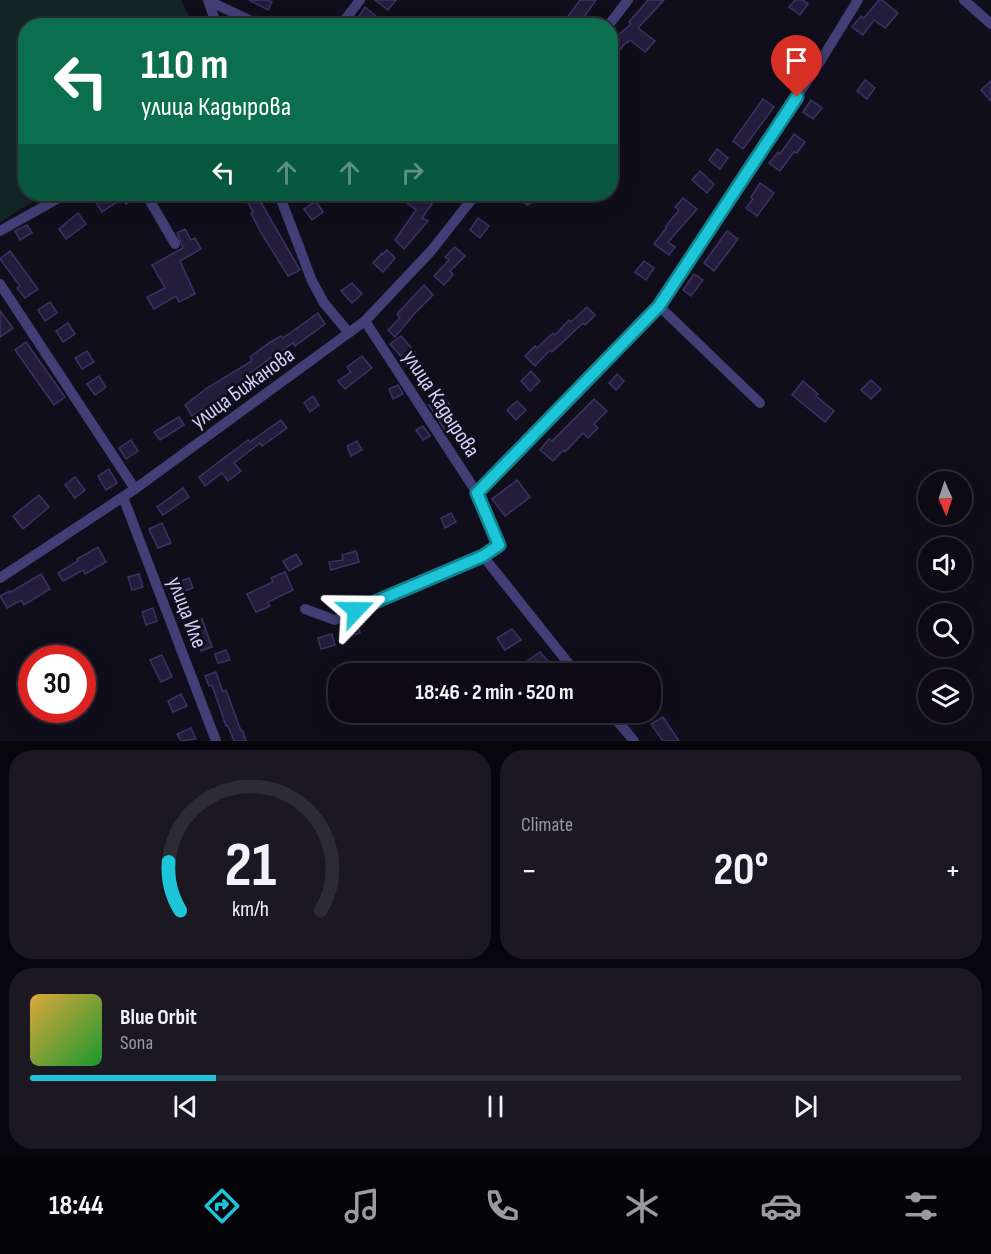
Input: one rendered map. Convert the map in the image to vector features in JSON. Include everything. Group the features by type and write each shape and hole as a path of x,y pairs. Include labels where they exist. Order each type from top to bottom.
{"street":[{"path":"209,0 215,18"},
{"path":"209,0 246,18"},
{"path":"346,18 360,0"},
{"path":"614,18 628,0"},
{"path":"477,493 659,306 815,70 858,0"},
{"path":"964,0 991,24"},
{"path":"0,231 54,201"},
{"path":"150,201 175,244"},
{"path":"282,201 312,281 324,303 349,333"},
{"name":"улица Бижанова","path":"0,578 135,489 365,321 431,251 470,201"},
{"path":"0,284 135,489"},
{"path":"659,306 760,403"},
{"name":"улица Кадырова","path":"365,321 477,493 499,545 483,556"},
{"name":"улица Иле","path":"123,497 216,741"},
{"path":"305,609 334,620 483,556 569,663"},
{"path":"619,723 634,741"}],"green space":[{"path":"0,0 181,0 190,18 18,18 18,201 34,201 0,222"}],"building":[{"path":"249,0 267,0 272,2 268,10"},
{"path":"375,0 396,0 388,10"},
{"path":"580,0 596,0 583,18 567,18"},
{"path":"648,0 664,0 638,28 655,41 645,52 630,40 618,52 618,35 631,24 629,22"},
{"path":"795,0 803,0 808,4 800,15 789,7"},
{"path":"879,0 898,13 885,28 874,20 863,35 852,27 861,16 864,18"},
{"path":"365,7 376,16 374,18 358,18"},
{"path":"786,61 796,69 788,80 777,73"},
{"path":"865,80 875,88 867,99 857,91"},
{"path":"991,81 991,101 981,90"},
{"path":"763,99 774,107 743,149 733,141"},
{"path":"811,100 822,108 813,119 803,112"},
{"path":"794,134 805,142 797,153 794,152 780,171 769,163 778,152 780,154"},
{"path":"717,149 728,158 720,169 709,160"},
{"path":"700,171 714,184 707,193 692,180"},
{"path":"760,183 774,193 757,216 746,208"},
{"path":"683,198 697,209 668,242 675,247 669,255 654,244 679,210 675,207"},
{"path":"95,201 118,201 102,212"},
{"path":"247,201 260,201 300,270 288,276 260,231 251,213 253,212"},
{"path":"316,201 323,212 312,220 304,209"},
{"path":"404,201 428,201 432,204 422,218 428,221 404,249 395,240 416,210"},
{"path":"521,201 533,201 528,205"},
{"path":"78,213 86,224 66,239 59,229"},
{"path":"478,218 489,226 480,238 470,230"},
{"path":"27,225 32,233 20,240 15,231"},
{"path":"185,229 191,240 195,238 201,249 180,261 195,294 179,302 176,296 154,309 147,297 165,288 152,265 183,248 177,233"},
{"path":"727,231 738,239 714,271 704,263"},
{"path":"455,247 465,256 450,271 453,275 444,285 434,276 449,260 445,257"},
{"path":"387,250 395,258 383,272 373,263"},
{"path":"10,251 38,289 25,298 17,288 20,286 0,259"},
{"path":"644,261 654,268 646,280 635,272"},
{"path":"694,274 703,280 691,296 683,290"},
{"path":"352,283 362,294 352,303 341,291"},
{"path":"424,285 433,295 395,337 388,330 400,318 397,314"},
{"path":"50,302 57,313 45,321 38,310"},
{"path":"587,307 595,315 552,352 550,350 535,366 525,356 553,333 555,335 569,320 571,322"},
{"path":"0,311 13,328 0,337"},
{"path":"318,313 325,324 295,346 293,343 268,360 250,373 252,376 192,416 185,405 207,388 252,361 250,357 269,343 281,336 283,338"},
{"path":"68,323 75,334 63,342 56,331"},
{"path":"401,336 415,352 405,361 390,344"},
{"path":"26,342 65,397 54,405 15,350"},
{"path":"87,351 94,362 82,369 75,358"},
{"path":"362,356 372,368 345,389 338,381 351,372 347,367"},
{"path":"531,371 540,381 530,391 521,381"},
{"path":"617,374 624,381 616,390 609,383"},
{"path":"99,376 106,387 95,395 87,384"},
{"path":"871,380 881,389 871,399 861,390"},
{"path":"803,381 834,411 825,422 792,395"},
{"path":"398,385 403,394 393,399 389,389"},
{"path":"313,396 319,405 310,412 304,403"},
{"path":"444,396 452,409 449,411 460,428 448,435 429,405"},
{"path":"594,399 607,411 594,424 598,428 588,438 583,433 553,461 540,450 549,439 552,441"},
{"path":"517,401 526,410 516,420 507,410"},
{"path":"179,417 184,425 160,440 154,432"},
{"path":"281,420 287,428 262,446 260,443 234,463 241,471 228,481 222,473 205,486 199,477 248,440 250,442"},
{"path":"423,426 430,436 423,440 416,430"},
{"path":"131,440 138,451 126,459 119,448"},
{"path":"357,441 362,450 351,456 347,446"},
{"path":"109,469 117,483 106,490 98,476"},
{"path":"75,477 85,490 75,498 65,485"},
{"path":"517,480 530,497 505,516 492,499"},
{"path":"183,488 189,497 163,515 157,507"},
{"path":"39,495 49,507 23,529 13,516"},
{"path":"451,513 456,522 445,528 441,518"},
{"path":"162,523 171,543 158,548 149,529"},
{"path":"98,547 106,562 85,574 83,570 63,581 58,573"},
{"path":"356,551 359,562 331,570 329,562 343,560 342,555"},
{"path":"296,554 302,564 289,571 283,561"},
{"path":"285,572 293,590 268,602 270,606 256,612 247,594 273,582 271,578"},
{"path":"41,574 50,589 24,605 21,600 7,608 0,596"},
{"path":"139,574 143,587 132,590 128,577"},
{"path":"189,578 193,588 182,592 178,582"},
{"path":"153,608 157,621 146,625 142,612"},
{"path":"202,619 212,647 201,651 191,623"},
{"path":"357,622 360,633 346,637 343,626"},
{"path":"512,629 521,640 505,650 497,638"},
{"path":"332,634 335,645 321,649 318,638"},
{"path":"226,650 230,660 218,663 215,654"},
{"path":"540,652 549,662 529,663 527,661"},
{"path":"162,655 172,677 161,682 150,660"},
{"path":"216,672 223,692 226,690 246,741 234,741 226,726 212,685 209,686 205,676"},
{"path":"181,694 187,706 173,712 168,701"},
{"path":"663,717 679,741 663,741 651,724 661,723"},
{"path":"191,728 196,739 181,741 177,734"}],"route":[{"path":"356,610 483,556 499,545 477,493 659,306 797,97"}]}
